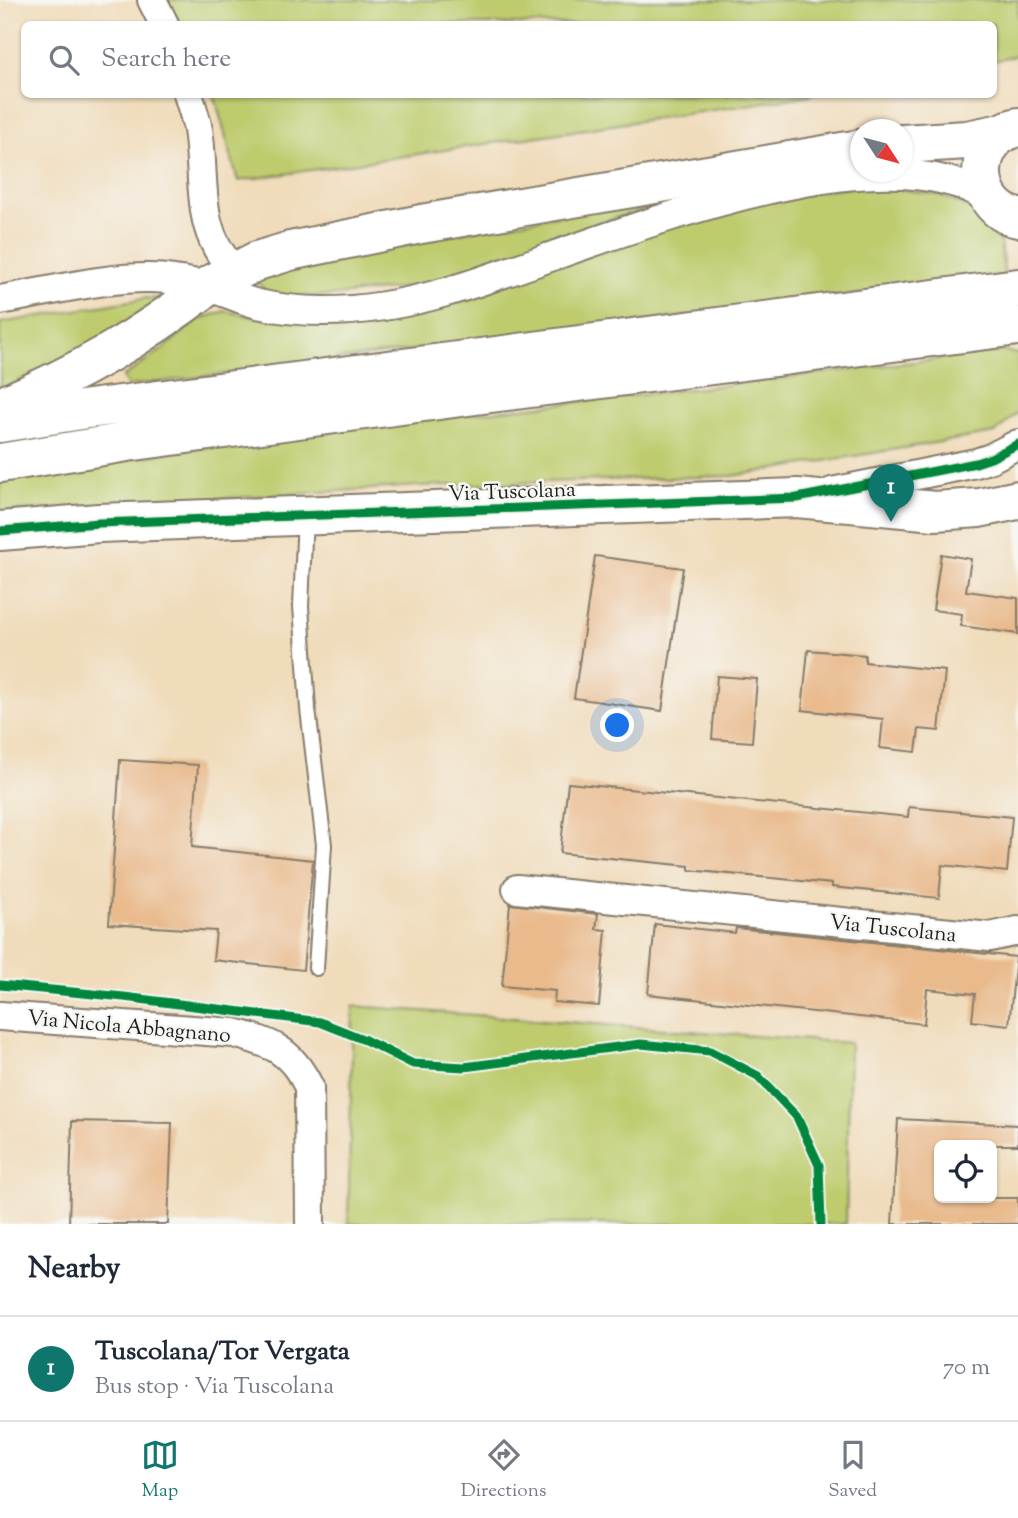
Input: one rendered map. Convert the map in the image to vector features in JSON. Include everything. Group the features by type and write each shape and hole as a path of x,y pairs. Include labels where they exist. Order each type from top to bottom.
{"main road":[{"path":"913,143 967,140 1010,130"},
{"path":"1007,216 982,186 981,171 985,153 991,143 1010,130"},
{"path":"0,407 52,385 111,354 221,279 257,261 290,251 408,227 850,151"},
{"path":"0,423 81,410 1018,288"},
{"path":"0,463 127,442 483,394 1004,328"},
{"name":"Via Tuscolana","path":"0,531 99,523 797,498 935,510 979,508 1018,499"}],"street":[{"path":"152,0 162,21"},
{"path":"189,98 199,134 204,214 220,256 221,279 239,299 280,309 328,310 393,304 472,284 716,204 829,177 875,174 928,177 969,187 1007,216"},
{"path":"0,300 101,283 221,279"},
{"name":"Via Tuscolana","path":"797,498 976,463 1018,444"},
{"name":"Via Tuscolana","path":"517,889 990,937 1018,931"},
{"name":"Via Nicola Abbagnano","path":"0,1016 234,1033 260,1040 284,1051 300,1068 309,1087 310,1224"}],"lane":[{"path":"305,516 301,606 324,845 316,968"}],"green space":[{"path":"166,0 1018,0 1018,55 997,60 997,21 179,21"},
{"path":"215,98 793,98 238,181"},
{"path":"865,184 939,195 977,212 1000,242 1005,276 127,386 123,377 163,349 197,320 225,311 270,320 374,316 743,203"},
{"path":"717,187 614,218 479,271 425,285 330,296 278,296 266,291 256,281 314,259"},
{"path":"147,298 165,299 155,315 0,390 0,323"},
{"path":"1004,351 1018,354 1018,412 995,433 732,476 419,486 0,512 0,481 267,436"},
{"path":"353,1006 850,1043 846,1224 348,1224"}],"building":[{"path":"941,554 971,559 966,591 1018,598 1018,634 961,626 962,614 933,610"},
{"path":"595,556 683,568 662,711 574,698"},
{"path":"808,650 865,655 865,662 945,671 939,731 919,729 916,752 880,748 883,719 802,710"},
{"path":"717,676 757,679 752,742 712,739"},
{"path":"120,760 198,765 192,847 313,860 303,970 213,960 216,931 109,924"},
{"path":"568,783 908,817 909,807 1012,817 1007,872 942,865 939,898 689,870 689,866 560,853"},
{"path":"510,904 598,914 596,929 606,930 599,1006 554,1002 555,991 502,986"},
{"path":"655,924 735,933 736,928 1016,957 1009,1025 972,1021 975,994 927,989 924,1024 648,994"},
{"path":"898,1119 1018,1125 1018,1145 997,1145 997,1140 934,1140 934,1203 997,1203 997,1198 1018,1198 1018,1224 892,1224"},
{"path":"72,1121 172,1123 168,1224 69,1224"}],"cycle path":[{"path":"0,531 99,523 797,498 976,463 1018,444"},
{"path":"0,985 124,997 320,1022 365,1040 413,1064 464,1067 641,1044 710,1051 758,1076 797,1117 819,1165 821,1224"}],"place":[{"name":"Tuscolana/Tor Vergata","path":"891,522"}]}
